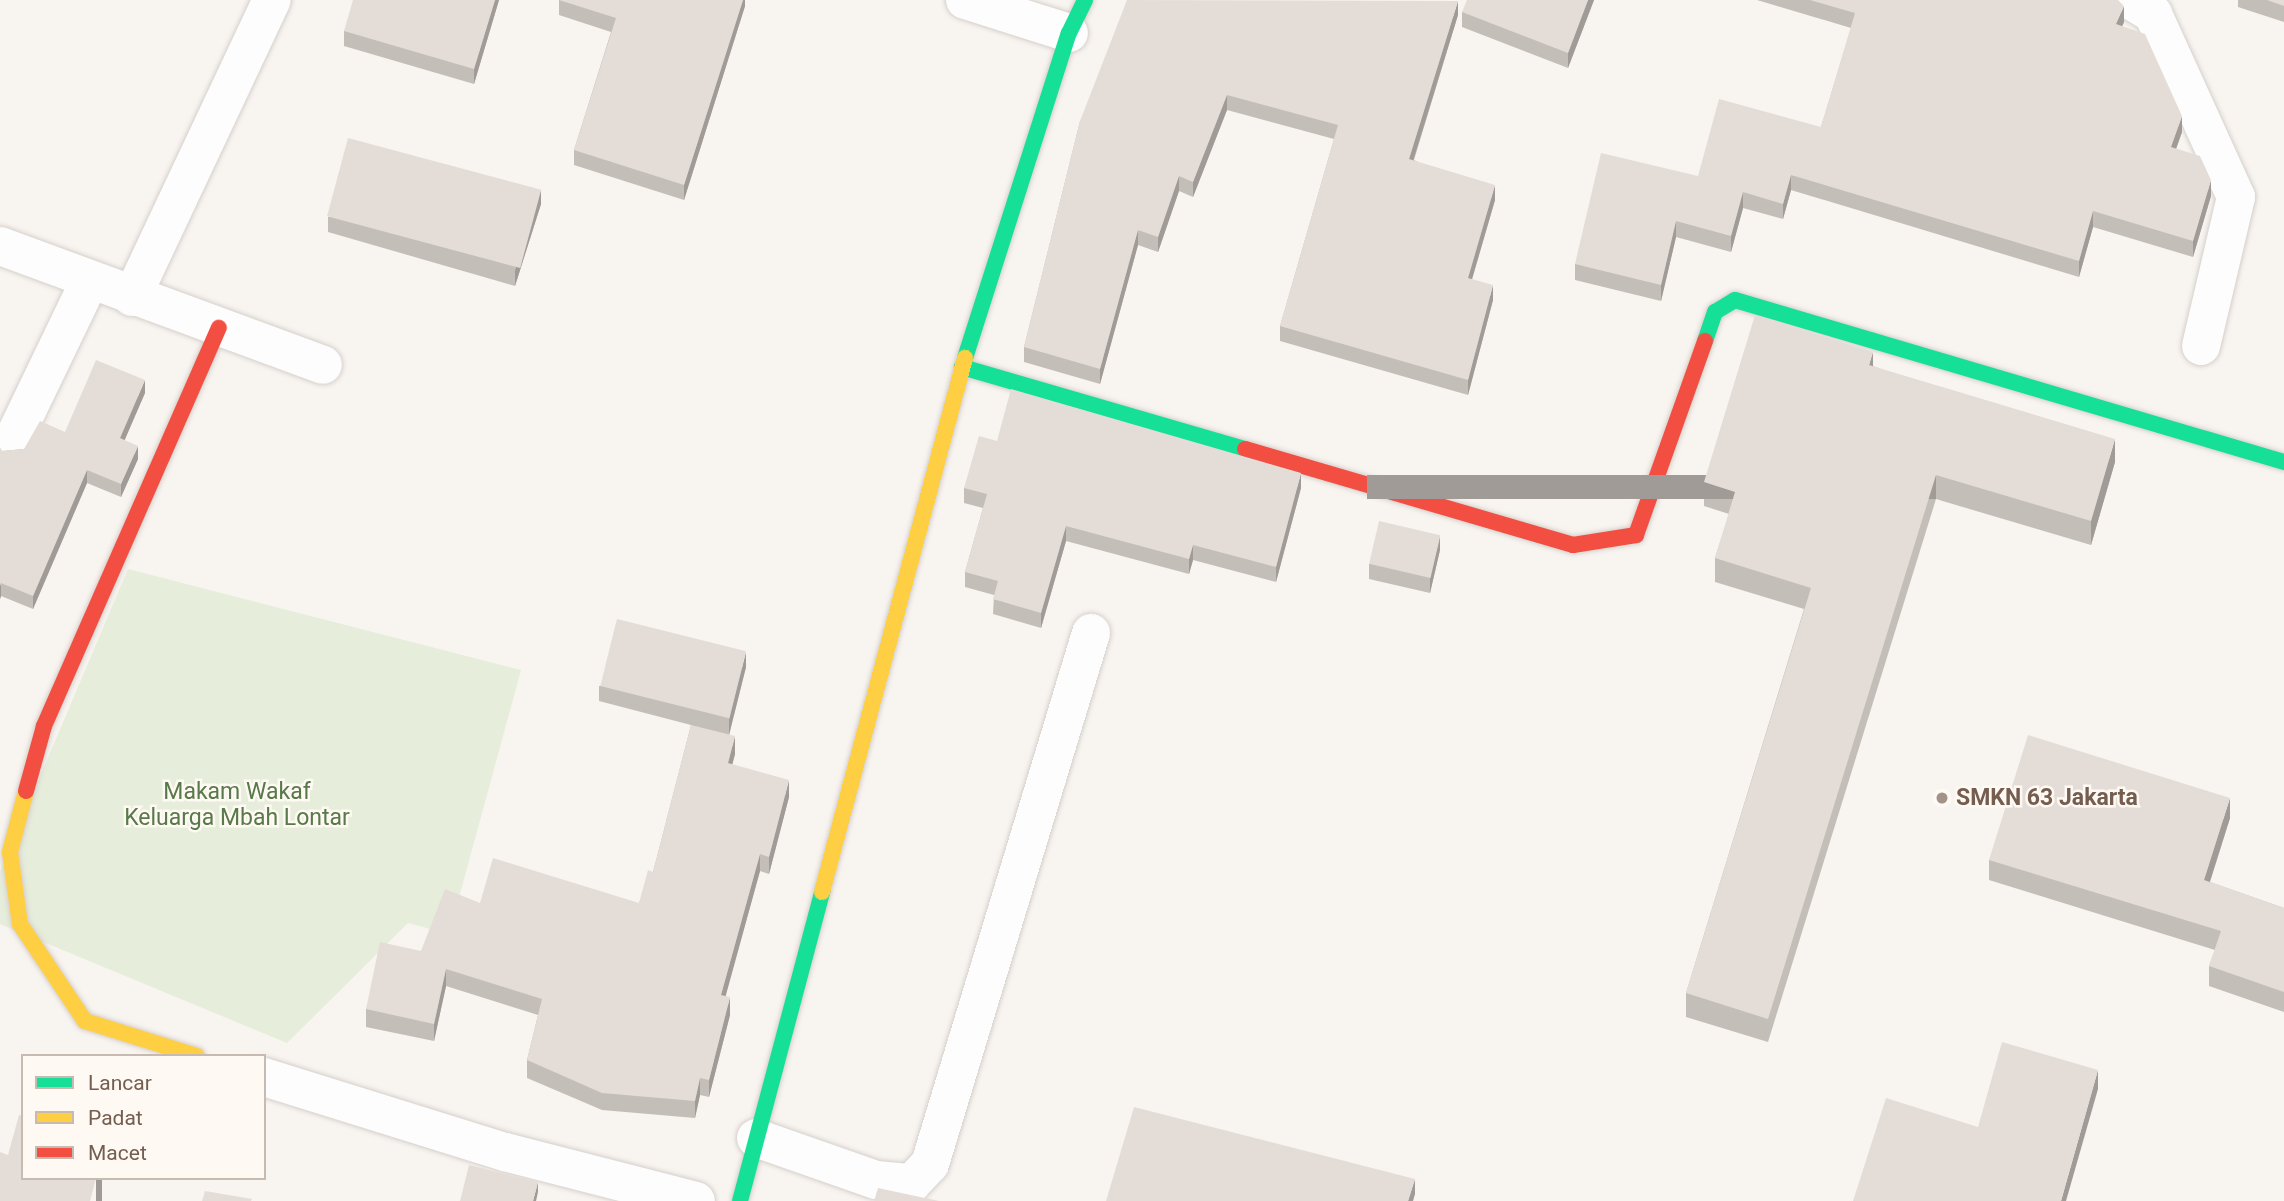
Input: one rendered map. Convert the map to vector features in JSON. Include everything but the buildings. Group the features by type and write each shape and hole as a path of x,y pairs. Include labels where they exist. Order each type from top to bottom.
{"street":[{"path":"132,297 272,0"},
{"path":"965,0 1069,33"},
{"path":"740,1201 962,367 1069,33 1085,0"},
{"path":"2130,0 2153,15 2236,197 2201,346"},
{"path":"0,246 89,282 323,365"},
{"path":"11,444 89,282"},
{"path":"962,367 1573,545 1636,535 1715,312 1735,300 2284,462"},
{"path":"191,1054 85,1021 10,920 10,852 44,726 219,328"},
{"path":"756,1138 876,1180 912,1183 930,1164 1091,634"},
{"path":"266,1078 505,1152 696,1201"}],"green space":[{"name":"Makam Wakaf Keluarga Mbah Lontar","path":"128,569 521,670 449,934 408,923 287,1043 0,924 0,871"}],"traffic: fast":[{"path":"965,358 1069,33 1085,0"},
{"path":"1705,341 1715,312 1735,300 2284,462"},
{"path":"962,367 1245,449"},
{"path":"740,1201 822,892"}],"traffic: slow":[{"path":"822,892 965,358"},
{"path":"26,791 10,852 20,924 85,1021 191,1054"}],"traffic: jam":[{"path":"26,791 44,726 219,328"},
{"path":"1245,449 1573,545 1636,535 1705,341"}],"place":[{"name":"SMKN 63 Jakarta","path":"1942,798"}]}
